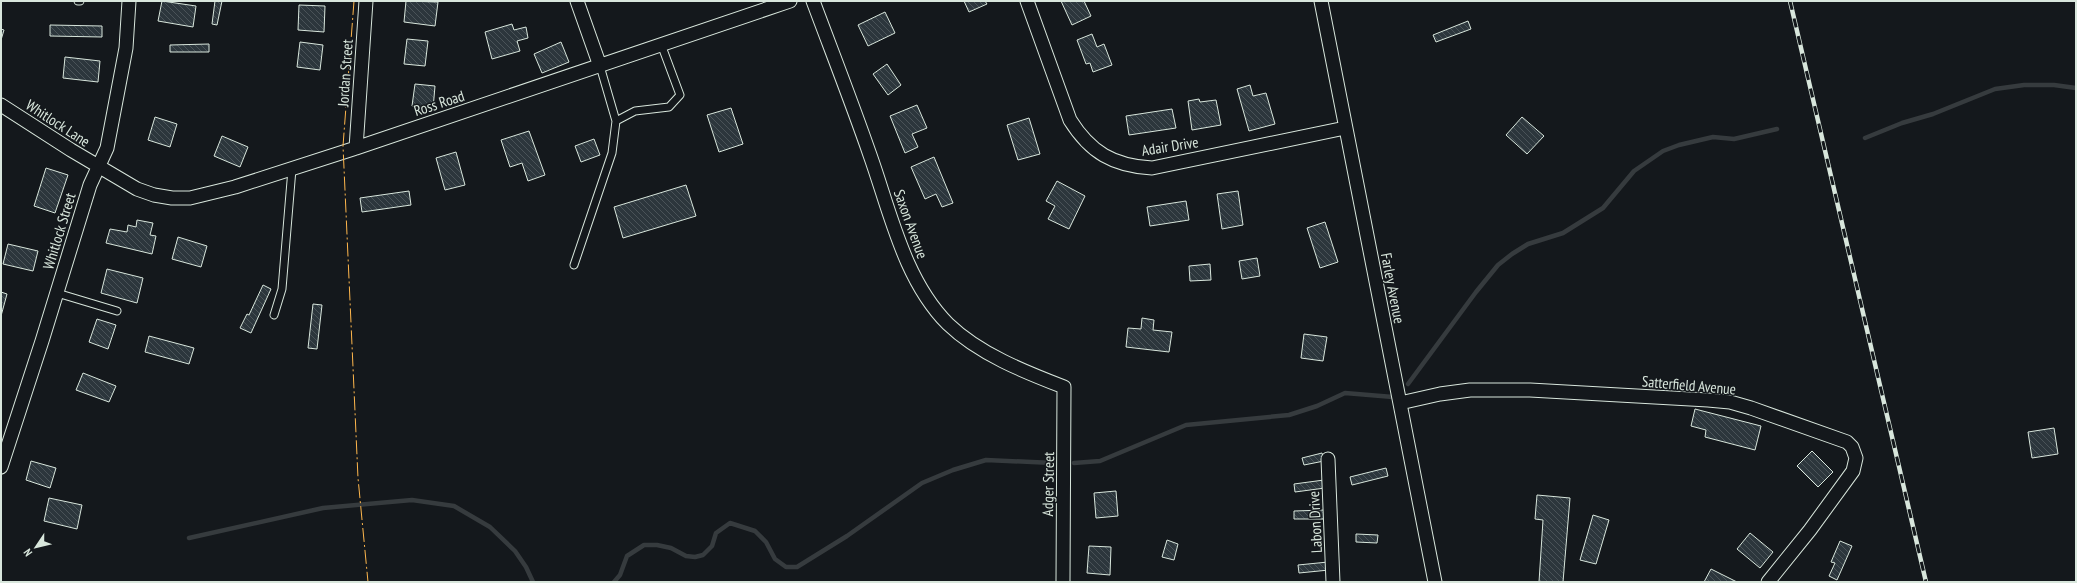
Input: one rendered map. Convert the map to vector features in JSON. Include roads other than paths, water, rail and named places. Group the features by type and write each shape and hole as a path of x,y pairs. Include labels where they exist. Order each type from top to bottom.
{"street":[{"name":"Whitlock Street","path":"1,467 90,185 107,148 126,48 129,1"},
{"name":"Jordan Street","path":"356,148 366,1"},
{"path":"577,1 600,66"},
{"name":"Ross Road","path":"99,167 137,189 154,195 172,198 190,198 212,194 356,148 790,1"},
{"name":"Saxon Avenue","path":"813,1 908,263 918,286 932,307 949,325 968,340 1034,375 1064,387"},
{"name":"Adair Drive","path":"1027,1 1070,120 1085,141 1094,150 1110,160 1136,167 1152,168 1345,128"},
{"name":"Farley Avenue","path":"1321,1 1435,582"},
{"name":"Whitlock Lane","path":"1,105 99,167"},
{"name":"Adger Street","path":"1063,582 1064,387"},
{"name":"Satterfield Avenue","path":"1400,403 1440,394 1493,390 1530,390 1708,400 1751,408 1847,442 1852,447 1856,458 1853,471 1810,530 1768,582"},
{"name":"Labon Drive","path":"1328,459 1333,582"}],"lane":[{"path":"616,121 635,111 669,107 680,95 661,44"},
{"path":"574,266 612,153 616,121 600,66"},
{"path":"274,315 282,289 292,169"},
{"path":"57,293 117,311"}],"waterway":[{"path":"1865,138 1902,123 1933,114 1995,89 2024,85 2054,85 2076,88"},
{"path":"1408,384 1476,292 1498,265 1512,254 1528,244 1563,233 1603,208 1634,171 1663,151 1679,145 1713,137 1734,139 1777,129"},
{"path":"1074,463 1100,461 1186,425 1289,415 1317,406 1345,393 1393,397"},
{"path":"614,582 620,575 627,556 644,545 657,545 671,548 686,556 695,557 703,555 712,546 716,533 730,523 755,531 766,542 775,559 786,567 797,567 847,536 922,483 953,470 986,460 1053,463"},
{"path":"189,538 323,508 412,500 454,506 490,527 515,551 526,567 533,582"}],"railway":[{"path":"1790,1 1926,582"}]}
